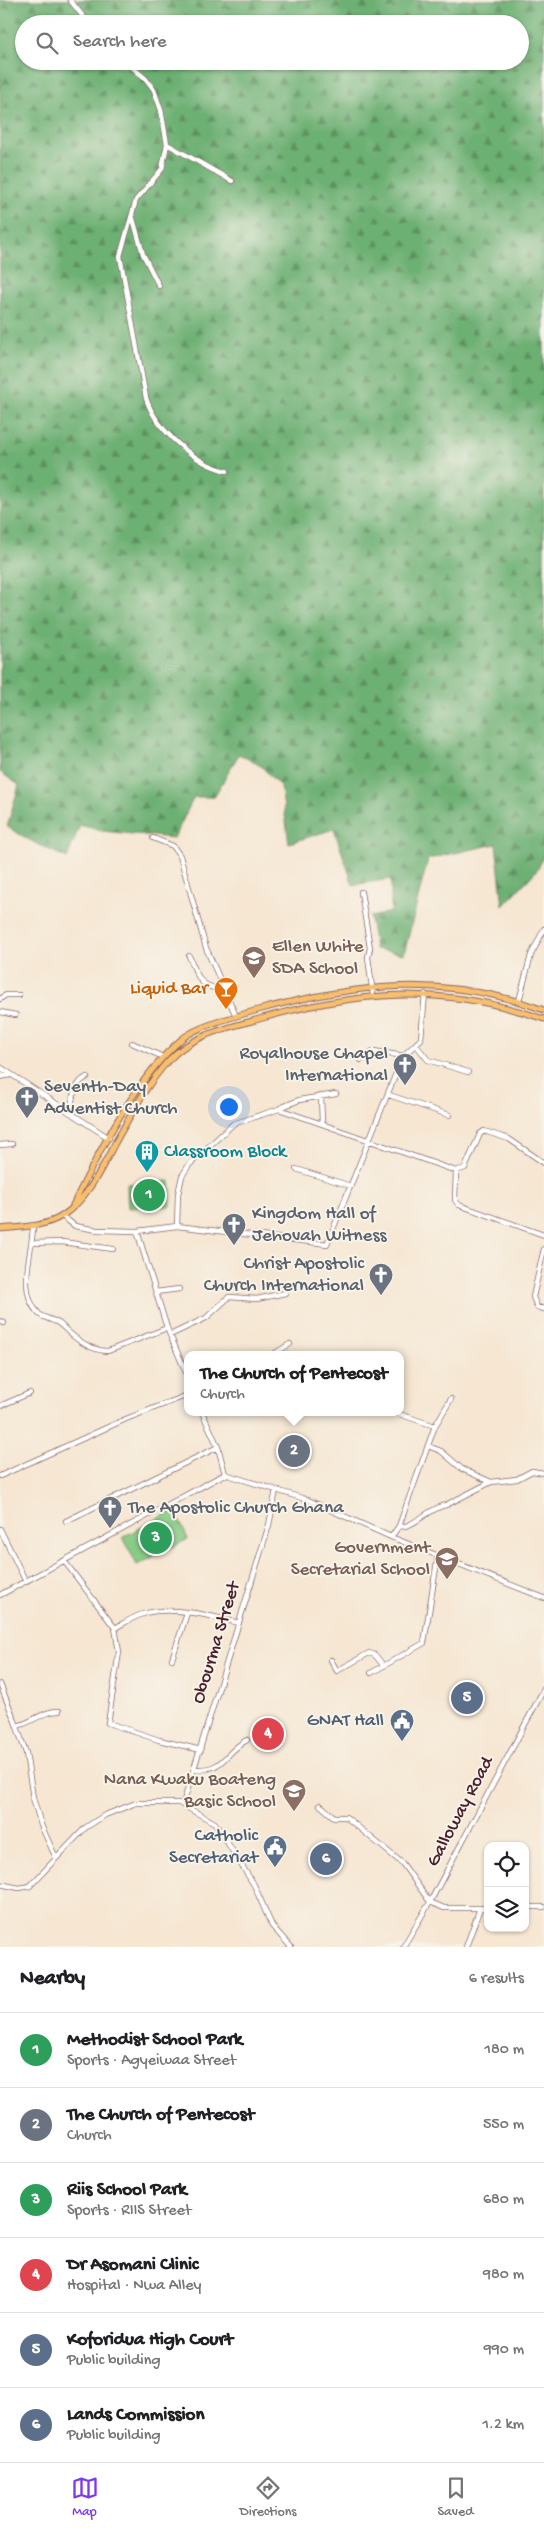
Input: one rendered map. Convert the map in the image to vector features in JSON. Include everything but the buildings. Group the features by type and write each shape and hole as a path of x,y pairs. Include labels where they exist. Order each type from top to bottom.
{"main road":[{"path":"72,1207 109,1138 142,1084 163,1057 185,1037 236,1016 294,1000 344,990 372,987 416,985 488,994 519,1001 544,1010"},
{"path":"0,1229 33,1225 62,1216 82,1198 148,1087 169,1060 187,1044 210,1034 272,1015 322,1003 373,995 424,994 499,1006 544,1019"},
{"path":"142,1084 148,1087"},
{"path":"96,1161 103,1165"}],"street":[{"path":"70,0 82,15"},
{"path":"136,70 146,79 154,90 161,110 167,144 162,169 141,192 131,213 121,245 120,264 149,410 194,457 216,469 227,471"},
{"path":"167,144 193,161 232,180"},
{"path":"131,213 144,254 159,286"},
{"path":"153,838 173,846 180,856 206,948 236,1016"},
{"path":"361,892 370,948 368,956 373,995"},
{"path":"519,1001 531,955 544,929"},
{"path":"189,956 198,979 210,988 224,990"},
{"path":"62,1216 75,1226 86,1228 138,1230 177,1226 327,1244 370,1142 403,1056 421,1039 424,994"},
{"path":"0,999 6,995 18,995"},
{"path":"0,1012 16,1016"},
{"path":"132,1043 163,1057"},
{"path":"416,1045 428,1060 468,1072"},
{"path":"361,1060 374,1051 403,1056"},
{"path":"0,1067 109,1138"},
{"path":"0,1077 10,1074"},
{"path":"70,1112 75,1090 81,1080 87,1077"},
{"path":"177,1226 178,1194 182,1176 189,1165 233,1124 279,1109 299,1100 336,1094"},
{"path":"389,1094 449,1114"},
{"path":"321,1096 322,1123"},
{"path":"279,1109 456,1171 466,1168 480,1134 484,1131 509,1139 544,1164"},
{"path":"0,1146 12,1144"},
{"path":"296,1169 351,1186"},
{"path":"456,1171 456,1204 544,1235"},
{"path":"33,1225 33,1243 27,1272 27,1288 31,1302 39,1314 57,1321 74,1338 101,1351 108,1351 167,1328"},
{"path":"138,1230 167,1328 184,1368"},
{"path":"33,1243 62,1242 114,1249"},
{"path":"544,1249 533,1297 537,1307 544,1309"},
{"path":"156,1292 179,1289"},
{"path":"170,1335 206,1318 229,1297 257,1300 285,1293"},
{"path":"279,1351 290,1344"},
{"path":"0,1406 30,1393"},
{"path":"0,1476 126,1419 184,1397"},
{"path":"392,1537 399,1526 435,1426 451,1399"},
{"path":"205,1416 218,1447 225,1474"},
{"path":"404,1416 435,1426"},
{"path":"428,1446 441,1452 469,1473 491,1482"},
{"path":"66,1521 218,1447"},
{"path":"399,1526 407,1526 439,1506 446,1505 491,1482 517,1479 532,1471 544,1473"},
{"path":"0,1595 65,1562 225,1474 308,1500 392,1537 544,1598"},
{"name":"Obourma Street","path":"183,1804 268,1525 276,1490"},
{"path":"0,1529 26,1582"},
{"path":"371,1673 424,1643 438,1555"},
{"path":"65,1562 115,1628 118,1652 108,1722 159,1740 201,1750"},
{"path":"115,1628 142,1614 154,1611 210,1615 238,1623"},
{"path":"172,1659 187,1613"},
{"path":"331,1660 337,1671 369,1653 375,1655 383,1665"},
{"path":"0,1684 26,1754 33,1798 41,1826 56,1858"},
{"name":"Galloway Road","path":"403,1947 430,1902 544,1689"},
{"path":"17,1726 32,1722 47,1711 59,1711"},
{"path":"195,1769 209,1769 219,1765 246,1740"},
{"path":"0,1884 19,1888 30,1886 85,1828 105,1815 136,1803 183,1804 214,1823 254,1884 272,1926 291,1947"},
{"path":"320,1805 334,1818 346,1817 397,1858 430,1902 444,1908 484,1908"},
{"path":"529,1907 544,1907"},
{"path":"466,1947 480,1908"}],"green space":[{"path":"0,0 544,0 544,854 538,869 503,906 496,844 428,859 404,954 375,949 370,917 391,912 391,879 353,885 334,829 289,843 281,787 261,766 239,754 214,797 194,797 174,838 102,831 80,825 67,858 7,827 19,785 0,772"},
{"path":"170,1181 171,1206 128,1208 127,1184"},
{"path":"174,1510 188,1539 137,1565 123,1537"}],"place":[{"name":"Ellen White SDA School","path":"254,979"},
{"name":"Liquid Bar","path":"226,1010"},
{"name":"Royalhouse Chapel International","path":"405,1086"},
{"name":"Seventh-Day Adventist Church","path":"27,1119"},
{"name":"Classroom Block","path":"147,1173"},
{"name":"Methodist School Park","path":"149,1195"},
{"name":"Kingdom Hall of Jehovah Witness","path":"234,1246"},
{"name":"Christ Apostolic Church International","path":"381,1296"},
{"name":"The Church of Pentecost","path":"294,1451"},
{"name":"The Apostolic Church Ghana","path":"110,1529"},
{"name":"Riis School Park","path":"156,1538"},
{"name":"Government Secretarial School","path":"447,1580"},
{"name":"Koforidua High Court","path":"467,1698"},
{"name":"Dr Asomani Clinic","path":"268,1734"},
{"name":"GNAT Hall","path":"402,1742"},
{"name":"Nana Kwaku Boateng Basic School","path":"294,1812"},
{"name":"Lands Commission","path":"326,1859"},
{"name":"Catholic Secretariat","path":"275,1868"}]}
